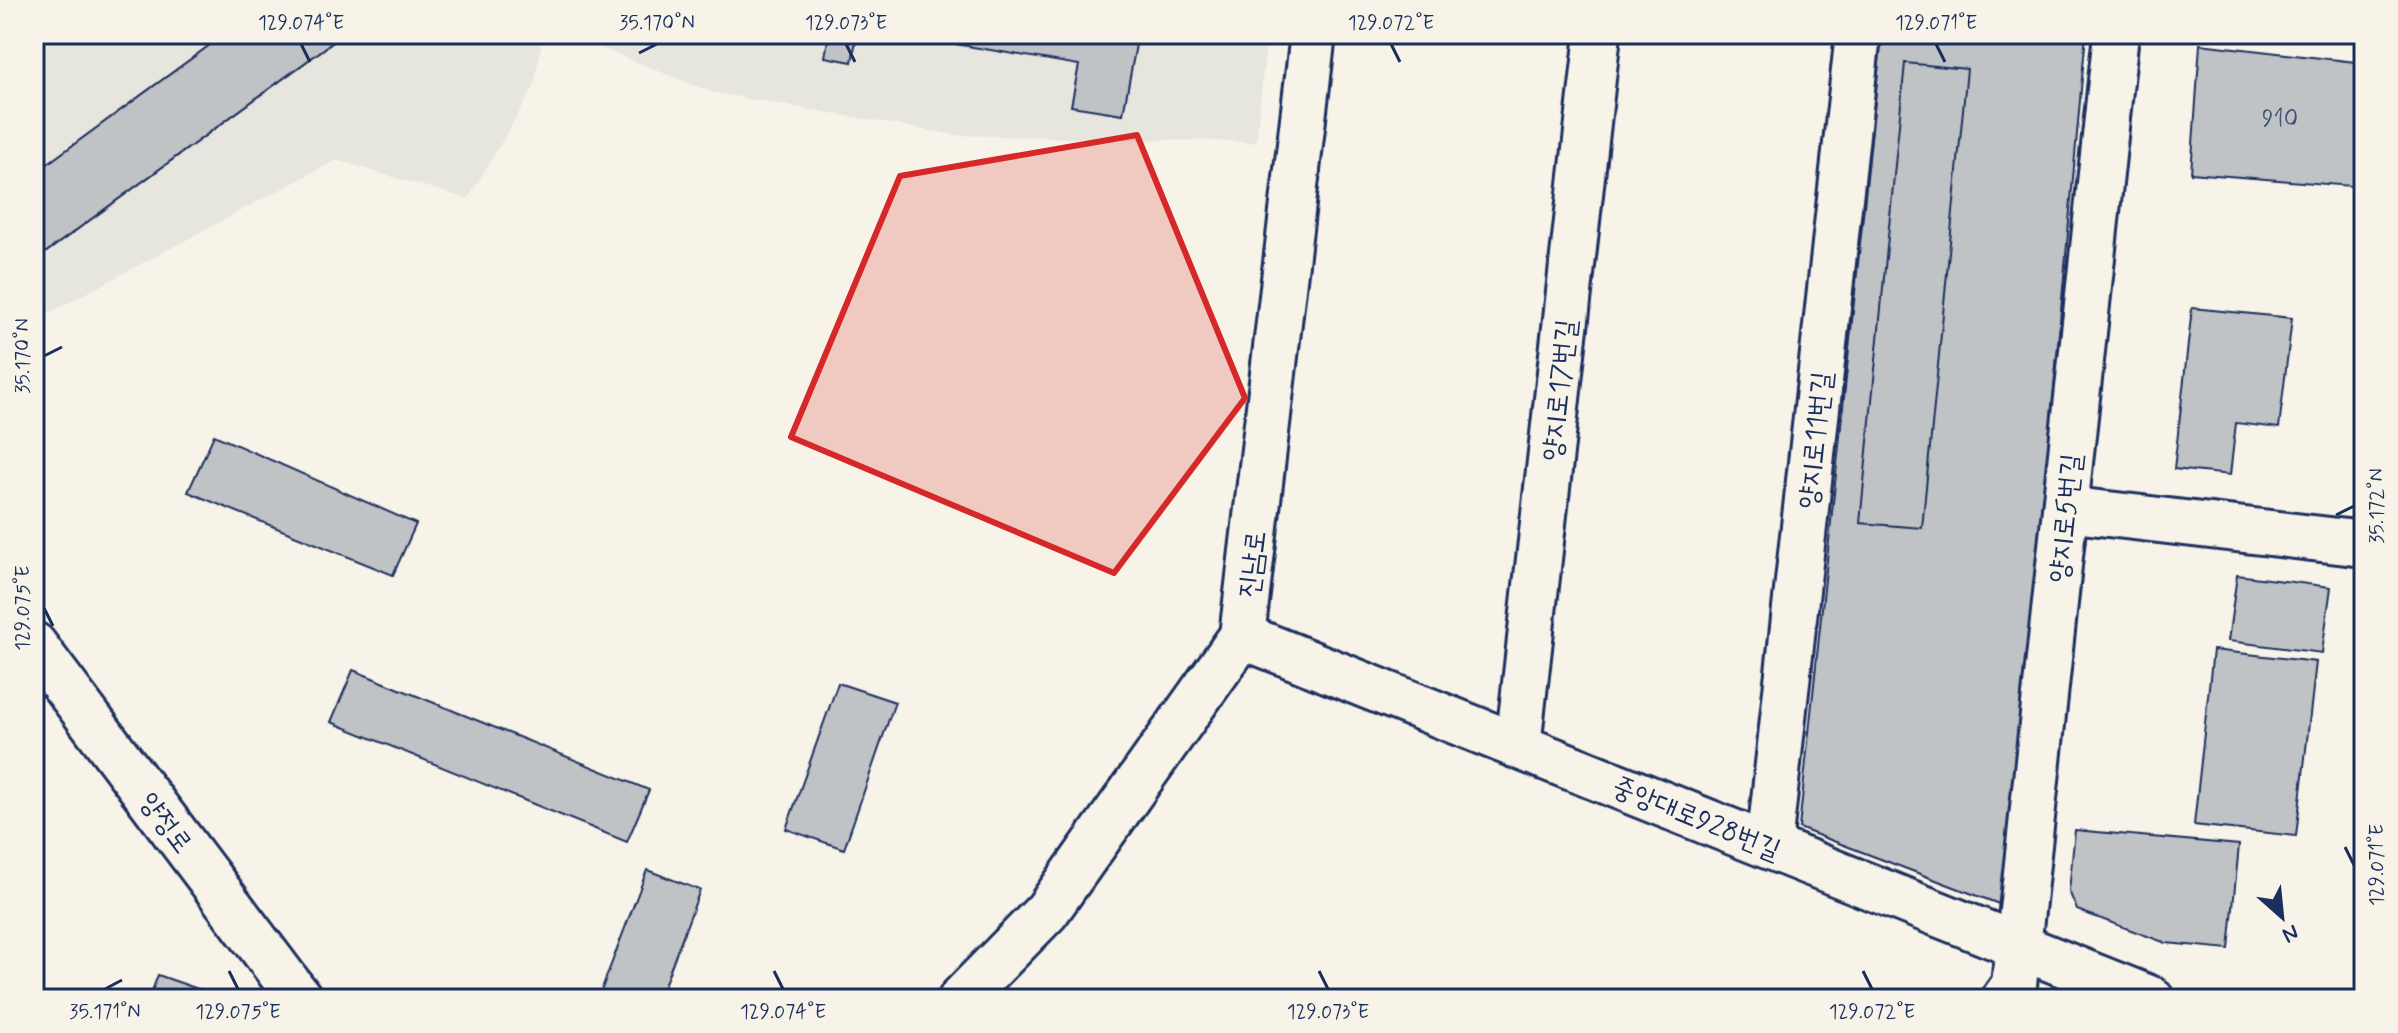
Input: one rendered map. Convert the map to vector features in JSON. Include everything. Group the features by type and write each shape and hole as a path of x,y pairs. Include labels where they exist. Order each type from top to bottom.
{"street":[{"name":"진남로","path":"961,999 1047,911 1242,636 1313,34"},
{"name":"양지로17번길","path":"1518,746 1598,34"},
{"name":"양지로11번길","path":"1769,846 1858,34"},
{"name":"양지로5번길","path":"2004,999 2014,985 2116,34"},
{"path":"2065,509 2364,544"},
{"name":"중앙대로928번길","path":"1242,636 2151,999"},
{"name":"양정로","path":"34,645 300,999"}],"highlighted area":[{"path":"1137,135 1245,398 1114,573 791,437 900,176"}],"shaded area":[{"path":"34,34 543,34 534,87 468,199 336,160 34,321"},
{"path":"566,34 1267,34 1256,142 955,135 711,92"}],"building":[{"path":"225,34 344,34 34,261 34,164 39,170"},
{"path":"225,34 344,34 34,261 34,164 39,170"},
{"path":"829,34 857,34 852,62 825,57"},
{"path":"897,34 1138,34 1123,114 1071,106 1079,65"},
{"path":"1882,34 2086,34 2007,907 1799,828"},
{"path":"2200,44 2364,63 2364,187 2191,173"},
{"path":"1905,63 1967,69 1922,528 1860,523"},
{"path":"2192,308 2292,318 2279,428 2236,423 2230,475 2174,469"},
{"path":"214,435 416,524 393,575 188,492"},
{"path":"2237,575 2331,587 2322,653 2228,641"},
{"path":"2213,650 2316,662 2296,836 2194,825"},
{"path":"353,670 649,790 627,842 331,722"},
{"path":"838,683 895,702 844,849 786,829"},
{"path":"2075,830 2239,845 2229,949 2166,943 2077,910 2069,891"},
{"path":"647,870 700,890 659,999 598,999"},
{"path":"158,975 215,995 214,999 149,999"}]}
